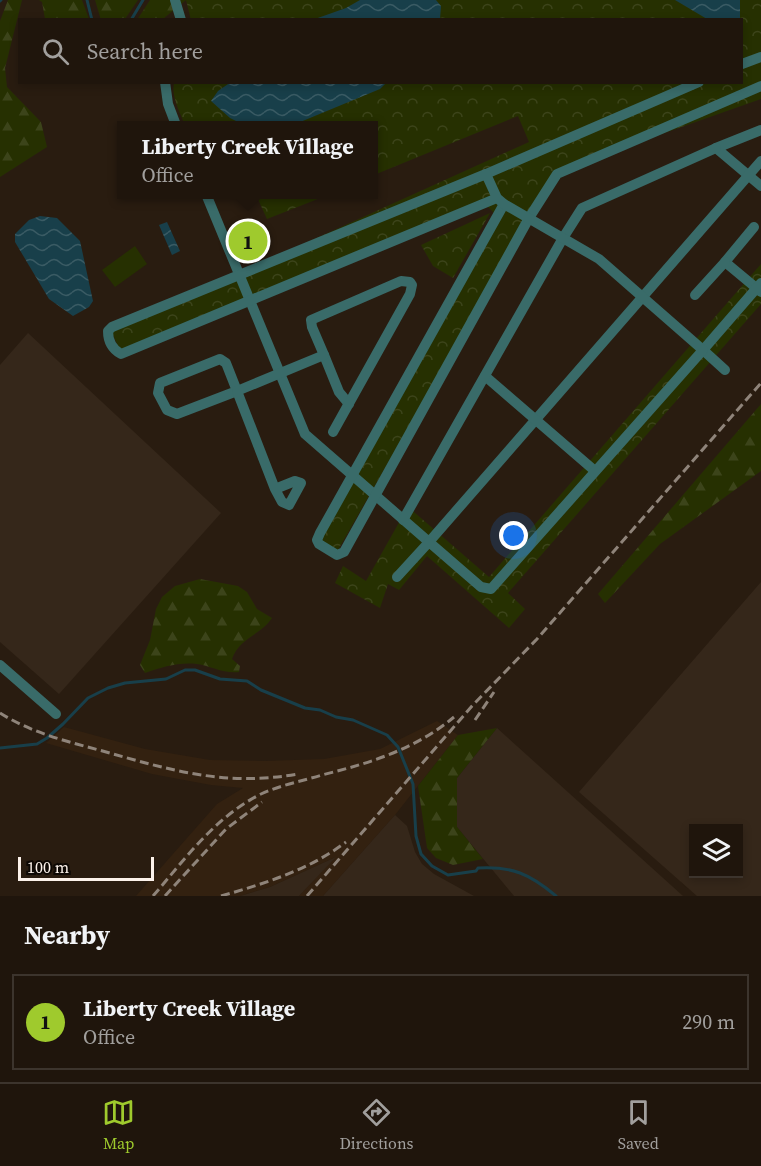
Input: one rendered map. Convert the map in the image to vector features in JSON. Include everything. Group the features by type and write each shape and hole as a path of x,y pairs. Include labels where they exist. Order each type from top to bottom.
{"street":[{"path":"175,1 180,18"},
{"path":"743,63 761,57"},
{"path":"165,84 168,104 174,121"},
{"path":"500,201 121,354 113,348 110,342 108,331 112,327 486,174 694,84"},
{"path":"500,201 320,533 317,540 322,547 337,555 342,554 529,218 556,174 761,86"},
{"path":"403,520 582,208 761,130"},
{"path":"716,148 761,186"},
{"path":"397,577 761,161"},
{"path":"486,174 500,201 599,259 725,370"},
{"path":"208,199 305,434 481,587 491,589 760,288 725,262"},
{"path":"695,295 754,227"},
{"path":"333,432 349,404 410,294 412,285 410,282 401,281 312,320 312,327 339,393 349,404"},
{"path":"275,489 237,391 225,363 220,359 160,383 158,387 158,393 167,410 177,414 237,391 280,374 324,355"},
{"path":"485,376 595,471"},
{"path":"0,665 56,714"}],"shaded area":[{"path":"28,333 221,513 59,694 0,642 0,365"},
{"path":"761,582 761,896 697,896 579,792"},
{"path":"437,721 458,735 395,815 323,896 299,896 334,858 270,887 240,896 136,896 217,804 243,788 211,785 152,774 46,743 64,727 145,749 210,760 324,759 380,749"},
{"path":"497,728 683,896 514,896 457,827 457,778"},
{"path":"395,815 407,826 415,852 422,864 434,874 474,896 323,896"},
{"path":"336,857 299,896 240,896 270,887"}],"green space":[{"path":"8,0 22,0 5,68 7,87 41,122 47,147 0,177 0,21"},
{"path":"39,0 82,0 89,18 45,18 42,2"},
{"path":"95,0 138,0 126,18 100,18"},
{"path":"150,0 186,0 164,18 138,18"},
{"path":"186,0 761,0 761,99 554,172 338,550 320,541 499,218 482,201 121,352 111,331 529,142 518,116 378,173 378,121 183,121 175,99 174,84 743,84 743,18 190,18"},
{"path":"258,199 318,199 267,219"},
{"path":"490,213 453,278 433,266 421,245"},
{"path":"135,246 147,264 115,287 102,270"},
{"path":"761,264 761,304 508,593 525,609 509,628 427,556 399,590 388,584 380,608 335,583 343,566 366,581 410,503 414,512 489,577"},
{"path":"761,404 761,471 660,544 605,603 598,594"},
{"path":"200,579 238,586 247,592 257,609 272,618 235,652 232,659 240,666 239,672 183,664 145,673 140,665 150,640 156,609 162,597 175,586"},
{"path":"497,728 457,778 457,827 483,859 453,865 436,858 427,848 418,786 458,735"}],"water":[{"path":"360,0 436,0 441,6 440,18 318,18 346,8"},
{"path":"675,0 740,0 740,18 705,18"},
{"path":"228,84 385,84 380,89 303,121 236,121 211,101 218,91"},
{"path":"40,216 57,218 80,241 93,301 89,307 73,316 49,299 15,242 15,234 29,220"},
{"path":"167,222 180,251 172,255 159,225"}],"waterway":[{"path":"87,0 92,18"},
{"path":"132,18 143,0"},
{"path":"0,748 37,744 63,724 88,698 125,683 166,679 185,670 195,670 220,679 247,681 261,690 305,708 353,720 387,735 398,747 413,784 416,836 421,854 432,866 448,875 476,871 478,868 511,870 538,882 556,896"}],"railway":[{"path":"307,896 472,706 537,639 761,383"},
{"path":"475,720 494,692"},
{"path":"0,713 23,726 48,735 174,770 246,779 298,774"},
{"path":"153,896 202,839 229,814 245,803 276,788 392,754 424,738 454,717"},
{"path":"165,896 226,829 262,802"},
{"path":"221,896 271,881 302,868 346,842"}],"place":[{"name":"Liberty Creek Village","path":"248,241"}]}
